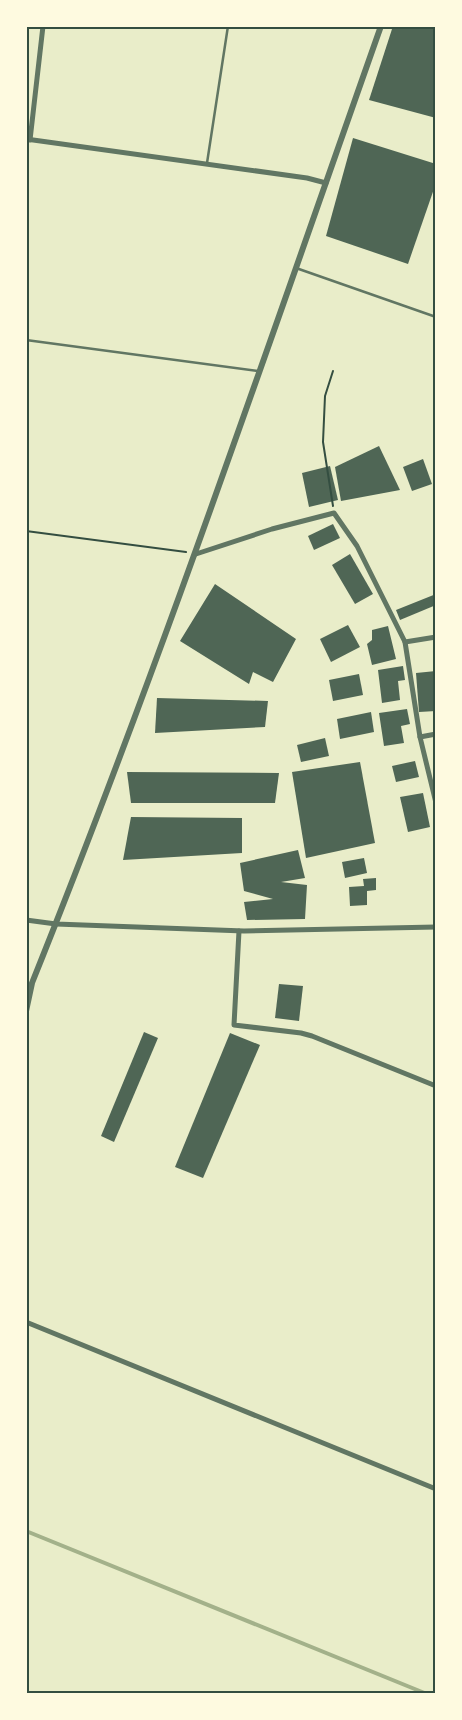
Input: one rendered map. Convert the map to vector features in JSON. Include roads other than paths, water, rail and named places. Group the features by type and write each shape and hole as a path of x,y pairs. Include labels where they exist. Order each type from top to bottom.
{"street":[{"path":"44,26 28,139 326,182"},
{"path":"26,1011 32,983 126,743 196,554 381,26"},
{"path":"196,554 272,529 334,513 357,546 406,642 420,737 436,803"},
{"path":"406,642 436,637"},
{"path":"420,737 436,734"},
{"path":"26,920 56,924 239,931 436,927"},
{"path":"239,931 234,1025 312,1036 436,1086"},
{"path":"26,1322 436,1489"}],"lane":[{"path":"207,164 228,26"},
{"path":"296,268 436,317"},
{"path":"26,340 260,371"}],"waterway":[{"path":"26,1531 427,1694"}]}
